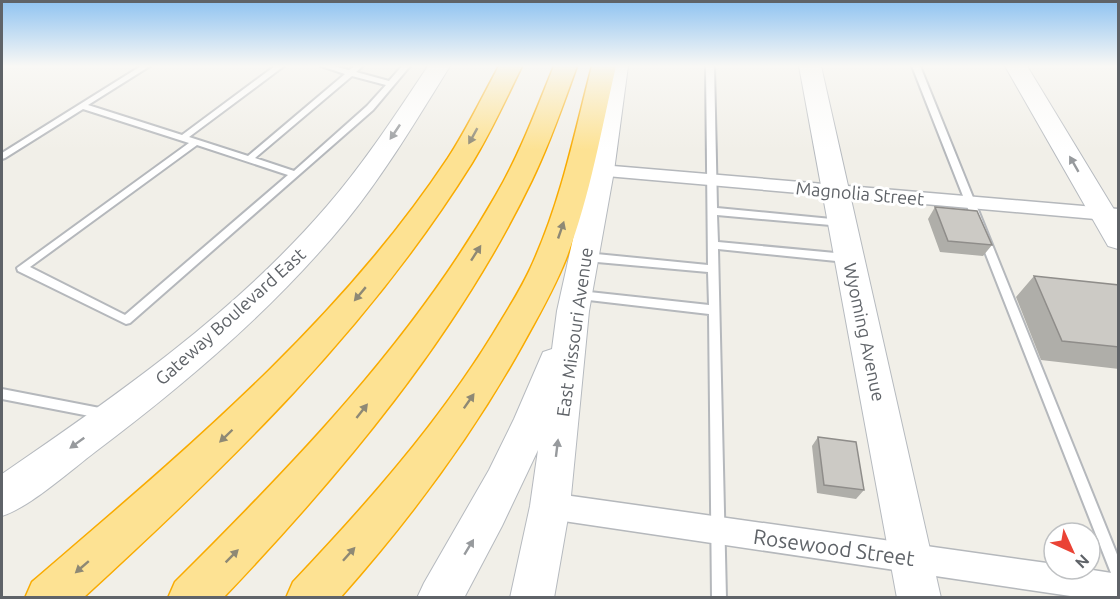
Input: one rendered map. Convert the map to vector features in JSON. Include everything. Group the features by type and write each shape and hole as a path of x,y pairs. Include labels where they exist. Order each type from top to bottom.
{"highway":[{"path":"48,597 176,485 258,406 325,336 410,232 459,161 495,94"},
{"path":"191,597 246,542 342,437 426,327 479,249 511,195 537,141 555,94"},
{"path":"309,597 377,522 428,459 510,337 554,249 567,209 597,94"}],"main road":[{"name":"Gateway Boulevard East","path":"2,497 114,415 203,344 300,253 335,214 374,164 420,94"},
{"name":"East Missouri Avenue","path":"532,597 550,506 575,303 601,171 613,94"},
{"name":"Wyoming Avenue","path":"816,94 920,597"},
{"path":"1034,94 1111,215 1119,240"},
{"path":"439,597 478,533 528,435 575,303"}],"street":[{"name":"Magnolia Street","path":"601,171 711,179 839,207 972,203 1111,215"},
{"name":"Rosewood Street","path":"550,506 1119,588"}],"lane":[{"path":"2,156 101,94"},
{"path":"183,138 242,94"},
{"path":"249,159 326,94"},
{"path":"196,142 22,268 126,320 295,174 383,94"},
{"path":"710,94 719,597"},
{"path":"927,94 1119,573"},
{"path":"82,106 295,174"},
{"path":"712,211 839,207"},
{"path":"713,245 850,258"},
{"path":"584,256 714,269"},
{"path":"575,303 714,310"},
{"path":"2,394 114,415"}],"building":[{"path":"935,207 977,211 992,245 948,241"},
{"path":"1034,276 1119,285 1119,347 1062,341"},
{"path":"818,437 856,442 864,490 824,485"}]}
